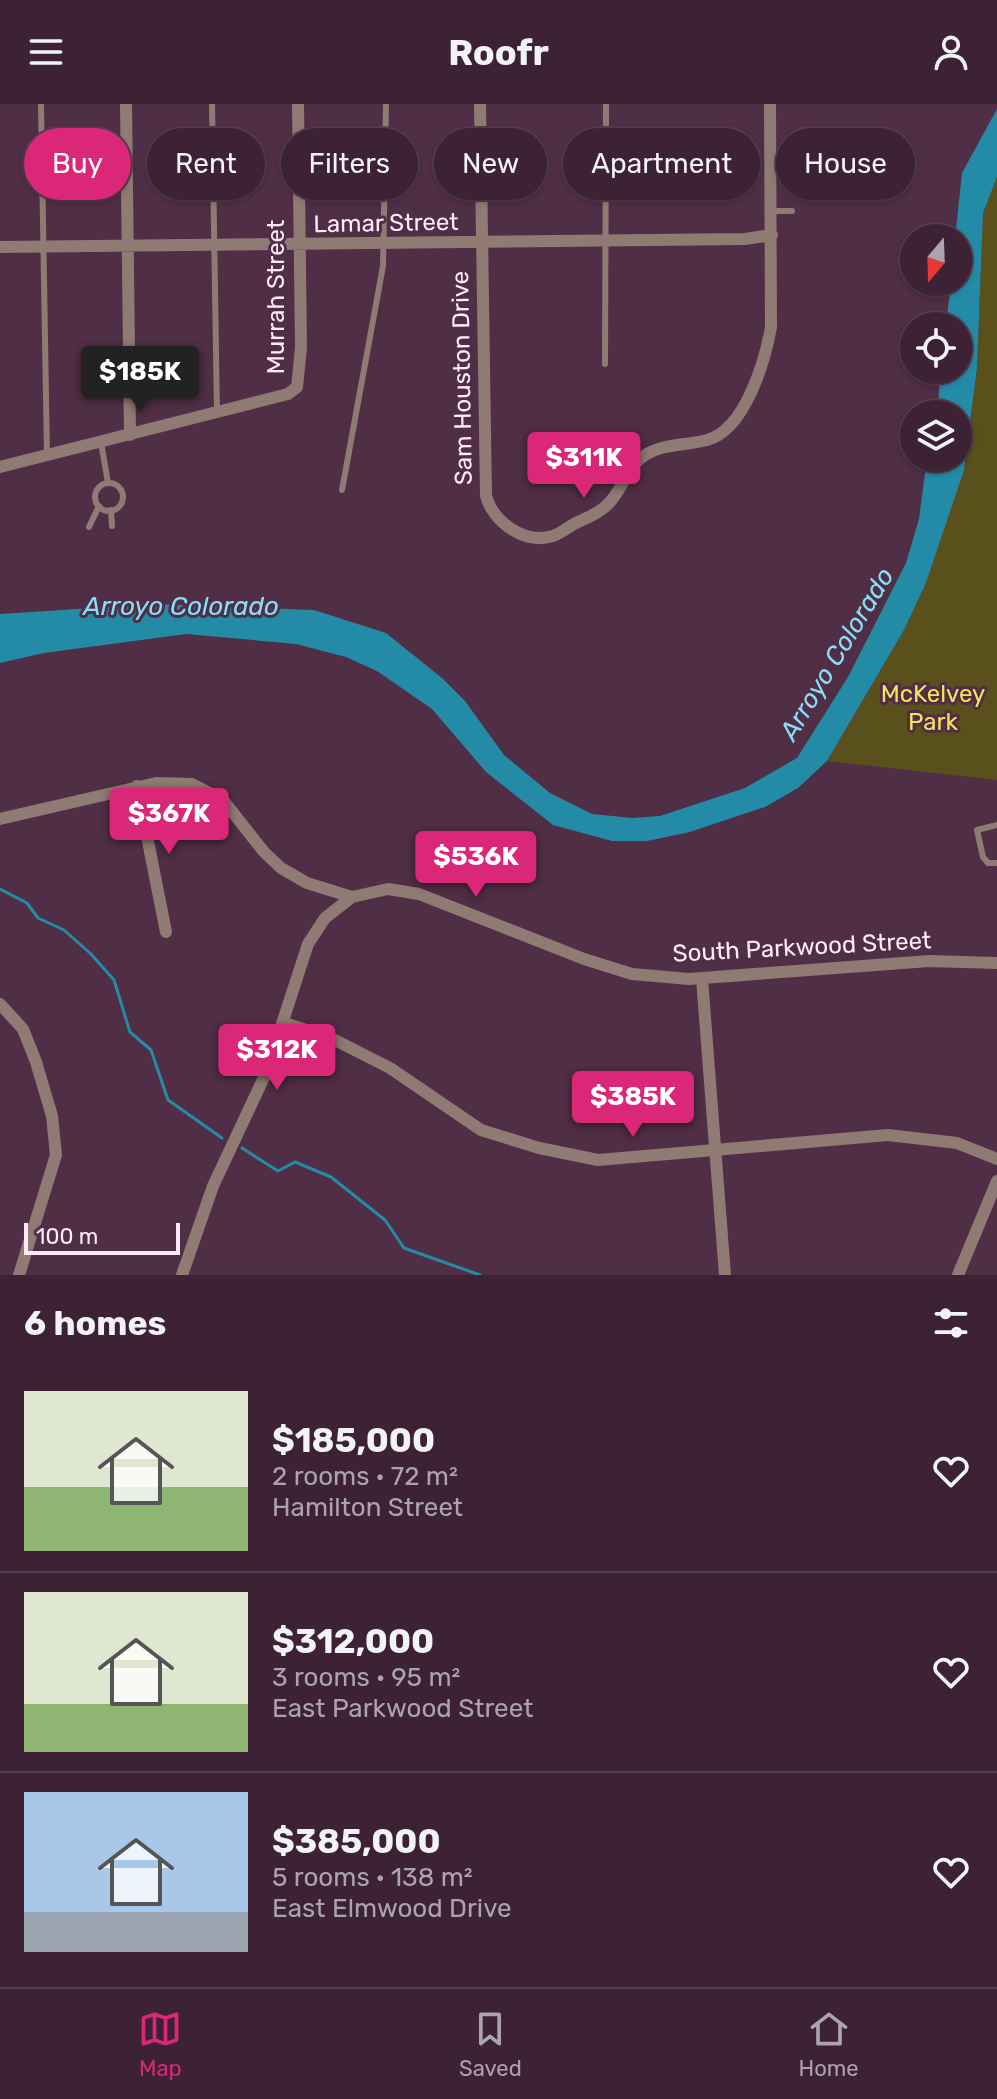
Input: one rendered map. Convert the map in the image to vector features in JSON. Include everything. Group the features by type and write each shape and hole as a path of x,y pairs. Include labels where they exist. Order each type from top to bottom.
{"street":[{"path":"126,104 130,435"},
{"name":"Murrah Street","path":"217,413 293,391 300,383 298,104"},
{"name":"Sam Houston Drive","path":"480,104 486,496 490,510 497,519 517,532 540,538 552,536 599,512 617,494 629,470 650,452 663,446 714,437 732,422 757,378 771,327 770,104"},
{"name":"Lamar Street","path":"0,247 385,245 745,239 772,235"},
{"path":"0,467 217,413"},
{"name":"South Parkwood Street","path":"0,819 137,786 175,782 208,790 223,800 256,843 281,868 317,887 352,897 373,890 404,890 620,971 655,977 702,979 929,961 997,963"},
{"path":"137,786 166,932"},
{"path":"182,1275 213,1186 266,1073 308,944 325,918 352,897"},
{"path":"702,979 725,1275"},
{"path":"0,1004 23,1029 36,1062 52,1116 56,1155 19,1275"},
{"path":"284,1023 329,1037 390,1068 481,1130 539,1148 598,1160 888,1135 957,1143 997,1159"},
{"path":"958,1275 997,1181"}],"lane":[{"path":"41,104 47,456"},
{"path":"212,104 217,413"},
{"path":"342,490 385,245 386,104"},
{"path":"605,364 606,104"},
{"path":"772,211 792,211"},
{"path":"101,442 108,483"},
{"path":"108,483 117,486 122,493 122,502 111,510 99,506 95,498 97,489 108,483"},
{"path":"89,527 99,506"},
{"path":"111,510 112,526"},
{"path":"997,825 977,830 983,857 988,863 997,863"}],"green space":[{"name":"McKelvey Park","path":"997,177 997,780 827,761 904,630 926,583 963,472 972,472 972,409 977,368 983,213"}],"water":[{"name":"Arroyo Colorado","path":"997,109 997,177 983,213 977,368 972,407 972,400 938,400 940,384 972,384 972,312 948,312 949,296 972,296 972,224 957,224 962,173"},
{"name":"Arroyo Colorado","path":"925,472 963,472 926,583 904,630 827,761 798,788 765,807 690,832 647,841 612,841 553,825 486,772 432,709 377,671 346,657 296,644 186,634 44,653 0,663 0,614 156,604 314,610 386,633 442,678 465,701 504,755 550,793 592,814 633,818 660,816 745,788 797,758 848,677 906,563 919,519"}],"waterway":[{"path":"0,889 27,903 38,918 64,930 91,954 114,980 130,1032 151,1050 168,1100 222,1138"},
{"path":"242,1148 278,1171 295,1162 331,1177 385,1220 404,1248 480,1275"}]}
